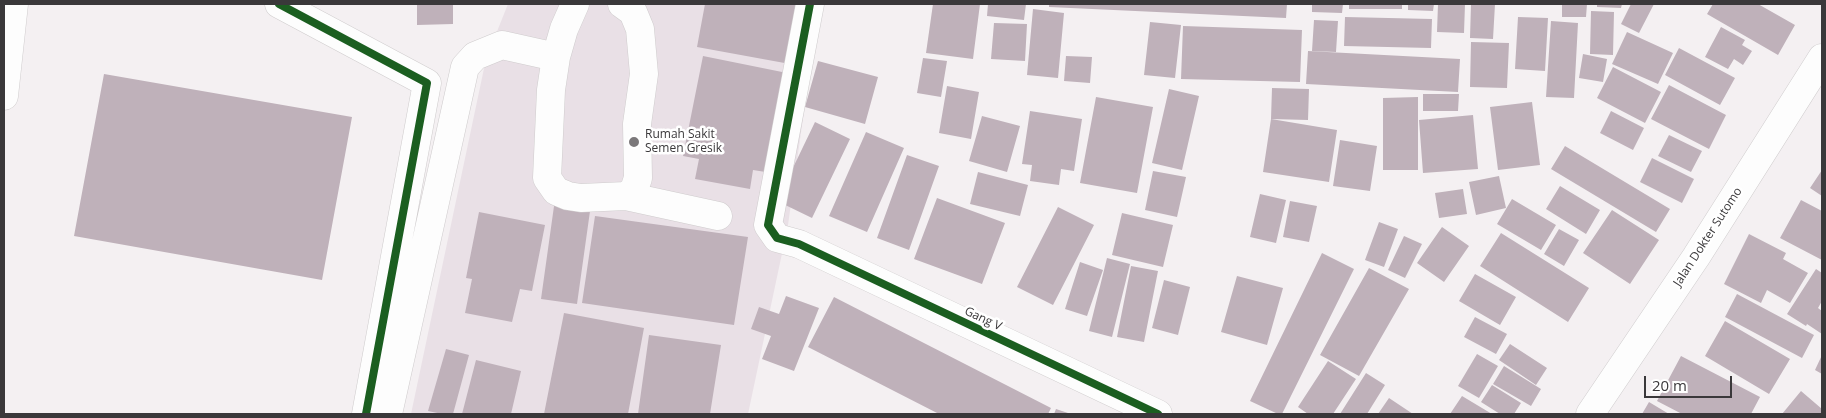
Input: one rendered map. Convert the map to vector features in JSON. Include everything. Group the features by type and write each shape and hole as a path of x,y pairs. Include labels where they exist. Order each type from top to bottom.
{"main road":[{"path":"4,96 14,4"},
{"path":"279,4 427,83 366,414"},
{"path":"575,4 564,29 556,57 551,90 547,178 556,191 568,196 581,198 626,196 718,216"},
{"path":"622,4 633,12 640,29 644,74 638,124 638,178 634,190 626,196"},
{"name":"Gang V","path":"810,4 768,225 777,238 799,244 1158,414"},
{"path":"388,414 465,68 475,56 502,45 556,57"},
{"name":"Jalan Dokter Sutomo","path":"1590,414 1696,257 1822,58"}],"shaded area":[{"name":"Rumah Sakit Semen Gresik","path":"508,4 819,4 788,225 748,414 411,414 486,59"}],"building":[{"path":"417,4 453,4 453,24 417,25"},
{"path":"705,4 802,4 790,64 697,47"},
{"path":"933,4 980,4 973,59 926,53"},
{"path":"988,4 1026,4 1024,20 987,16"},
{"path":"1049,4 1287,4 1286,18 1049,7"},
{"path":"1312,4 1343,4 1342,13 1312,12"},
{"path":"1349,4 1402,4 1402,9 1349,9"},
{"path":"1408,4 1434,4 1433,11 1408,10"},
{"path":"1438,4 1465,4 1464,33 1437,32"},
{"path":"1471,4 1495,4 1493,39 1470,38"},
{"path":"1562,4 1587,4 1586,17 1562,17"},
{"path":"1597,4 1622,4 1621,8 1597,7"},
{"path":"1631,4 1654,4 1639,33 1621,24"},
{"path":"1713,4 1758,4 1795,25 1778,55 1707,14"},
{"path":"1033,9 1064,13 1058,78 1027,75"},
{"path":"1591,11 1614,12 1613,55 1590,54"},
{"path":"1345,17 1432,19 1431,48 1344,46"},
{"path":"1518,17 1548,18 1545,71 1515,69"},
{"path":"1314,20 1338,21 1336,52 1312,51"},
{"path":"1551,21 1578,23 1574,98 1546,97"},
{"path":"1150,22 1181,25 1175,78 1144,75"},
{"path":"994,23 1027,24 1025,61 991,59"},
{"path":"1183,26 1302,30 1300,82 1181,79"},
{"path":"1721,27 1745,40 1742,45 1752,51 1743,65 1734,59 1728,69 1705,57"},
{"path":"1627,32 1673,53 1658,84 1612,64"},
{"path":"1471,42 1509,43 1507,88 1470,87"},
{"path":"1679,48 1735,78 1720,105 1665,75"},
{"path":"1308,51 1460,59 1458,92 1306,84"},
{"path":"1583,54 1607,59 1603,82 1579,78"},
{"path":"703,56 792,74 772,173 753,170 750,189 695,179 699,159 683,156"},
{"path":"1066,56 1092,57 1090,83 1064,81"},
{"path":"923,58 947,61 941,97 917,93"},
{"path":"818,61 878,77 865,124 805,107"},
{"path":"1613,67 1661,92 1645,123 1597,98"},
{"path":"104,74 352,117 322,280 74,236"},
{"path":"1669,85 1726,115 1709,149 1651,119"},
{"path":"947,86 979,92 971,139 939,133"},
{"path":"1272,88 1309,89 1308,120 1271,119"},
{"path":"1169,89 1199,96 1182,170 1152,163"},
{"path":"1423,94 1459,94 1458,111 1423,111"},
{"path":"1096,97 1153,107 1137,193 1080,183"},
{"path":"1418,97 1418,170 1383,170 1383,98"},
{"path":"1532,102 1540,165 1498,170 1490,107"},
{"path":"1030,111 1082,119 1074,171 1061,169 1059,185 1030,181 1032,165 1022,164"},
{"path":"1611,111 1644,128 1633,150 1600,133"},
{"path":"1473,115 1478,169 1423,173 1419,120"},
{"path":"982,116 1020,126 1007,172 969,161"},
{"path":"1271,119 1337,130 1329,182 1263,172"},
{"path":"815,122 850,139 812,218 777,201"},
{"path":"866,132 904,148 867,232 829,216"},
{"path":"1669,135 1702,151 1691,172 1658,156"},
{"path":"1340,140 1377,146 1370,191 1333,186"},
{"path":"1565,146 1670,209 1656,232 1551,169"},
{"path":"907,155 939,166 909,250 877,238"},
{"path":"1652,158 1694,179 1682,203 1640,182"},
{"path":"1822,170 1822,196 1810,188"},
{"path":"1153,171 1186,177 1177,217 1145,210"},
{"path":"978,172 1028,185 1020,216 970,204"},
{"path":"1499,176 1506,208 1476,215 1469,182"},
{"path":"1560,186 1600,210 1586,234 1546,209"},
{"path":"1463,189 1467,214 1439,218 1435,193"},
{"path":"1260,194 1286,200 1276,243 1250,237"},
{"path":"937,198 1005,223 982,284 914,259"},
{"path":"555,199 591,204 577,304 541,299"},
{"path":"1512,199 1556,225 1541,250 1497,224"},
{"path":"1801,200 1822,211 1822,260 1780,238"},
{"path":"1290,201 1317,206 1309,242 1283,237"},
{"path":"1058,207 1094,225 1053,305 1017,287"},
{"path":"1612,210 1659,240 1630,284 1583,253"},
{"path":"479,212 545,225 532,291 520,289 512,322 465,313 472,279 466,278"},
{"path":"1122,213 1173,225 1163,267 1112,255"},
{"path":"595,216 748,237 734,325 582,303"},
{"path":"1379,222 1398,229 1384,267 1365,260"},
{"path":"1442,227 1469,246 1444,282 1417,263"},
{"path":"1559,229 1579,240 1564,266 1544,254"},
{"path":"1501,233 1589,288 1568,322 1480,266"},
{"path":"1749,234 1786,253 1783,259 1808,273 1790,303 1767,290 1761,303 1724,284"},
{"path":"1404,236 1422,244 1405,278 1388,270"},
{"path":"1322,253 1354,269 1282,414 1278,414 1250,401"},
{"path":"1107,258 1130,264 1112,337 1089,331"},
{"path":"1080,262 1103,270 1087,316 1065,309"},
{"path":"1131,266 1158,271 1144,342 1117,337"},
{"path":"1369,268 1409,289 1359,376 1320,355"},
{"path":"1816,269 1822,273 1822,301 1818,308 1822,311 1822,334 1787,314"},
{"path":"1475,274 1516,297 1500,325 1459,301"},
{"path":"1237,276 1283,288 1267,345 1221,332"},
{"path":"1164,280 1190,287 1178,335 1152,328"},
{"path":"1737,294 1814,335 1802,358 1725,317"},
{"path":"786,296 819,308 794,371 762,359 771,336 751,329 759,307 779,314"},
{"path":"834,297 1051,408 1048,414 939,414 808,347"},
{"path":"564,313 644,328 628,414 544,414"},
{"path":"1475,317 1507,334 1496,354 1464,337"},
{"path":"1725,321 1790,359 1769,394 1705,356"},
{"path":"649,335 721,345 710,414 638,414"},
{"path":"1510,344 1547,368 1536,385 1499,360"},
{"path":"446,349 469,355 453,414 428,411"},
{"path":"1477,354 1498,366 1479,398 1458,386"},
{"path":"1822,355 1822,374 1815,370"},
{"path":"1681,356 1760,397 1751,414 1682,414 1657,401"},
{"path":"476,360 521,371 511,414 462,414"},
{"path":"1328,361 1356,379 1333,414 1308,414 1298,407"},
{"path":"1504,366 1541,389 1531,406 1493,384"},
{"path":"1366,373 1385,385 1367,414 1340,414"},
{"path":"1492,385 1521,403 1514,414 1500,414 1481,402"},
{"path":"1801,391 1822,409 1822,414 1782,414"},
{"path":"1462,396 1492,414 1450,414"},
{"path":"1389,398 1413,414 1378,414"},
{"path":"1649,402 1669,414 1642,414"},
{"path":"1056,409 1071,414 1054,414"}],"cycle path":[{"path":"279,4 427,83 366,414"},
{"path":"810,4 768,225 777,238 799,244 1158,414"}],"place":[{"name":"Rumah Sakit Semen Gresik","path":"634,142"}]}
